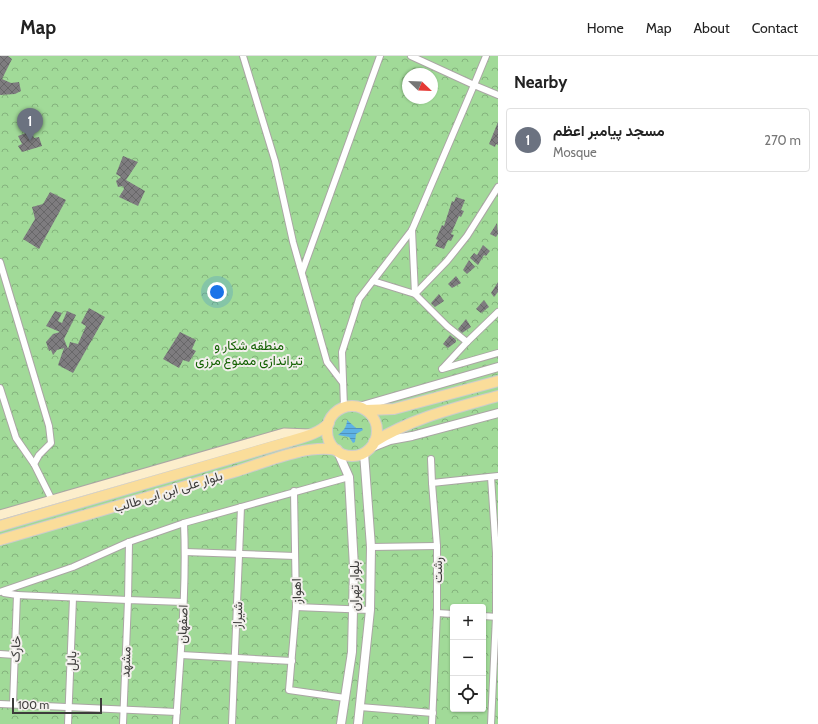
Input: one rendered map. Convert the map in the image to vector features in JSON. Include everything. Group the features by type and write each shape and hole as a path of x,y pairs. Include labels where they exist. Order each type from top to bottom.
{"main road":[{"path":"498,381 402,407 344,407 332,416 329,423 328,438 337,450 350,456 369,448 403,426 422,418 498,396"},
{"path":"362,408 375,421 377,435 369,448"},
{"name":"بلوار علی ابن ابی طالب","path":"0,526 312,434 324,429 329,423"},
{"path":"0,515 284,433 312,434"},
{"name":"بلوار علی ابن ابی طالب","path":"0,540 123,505 284,456 321,449 337,450"}],"street":[{"path":"243,56 275,161 302,272 327,362 343,383"},
{"path":"302,272 380,56"},
{"path":"411,56 498,95"},
{"path":"344,407 342,352 359,299 412,230 486,56"},
{"path":"415,294 447,261 467,236 498,187"},
{"path":"412,230 415,294"},
{"path":"0,262 2,278 49,426 51,443 39,455 34,464"},
{"path":"373,281 415,294 447,326 467,342"},
{"path":"498,312 442,369 498,353"},
{"path":"362,408 498,367"},
{"path":"0,388 16,438 34,464 52,500"},
{"path":"369,448 390,440 419,435 498,413"},
{"name":"بلوار تهران","path":"358,724 370,610 371,547 369,448"},
{"name":"بلوار تهران","path":"337,450 348,477 352,520 354,609 352,652 340,724"},
{"name":"رشت","path":"430,459 437,546 437,613 432,724"},
{"path":"432,483 495,476 497,617 491,724"},
{"path":"1,592 74,567 129,542 184,523 348,477"},
{"name":"اهواز","path":"294,492 296,607 289,690 345,698"},
{"name":"شیراز","path":"232,724 240,507"},
{"name":"اصفهان","path":"176,724 181,655 185,552 184,523"},
{"name":"مشهد","path":"123,724 129,542"},
{"path":"371,547 437,546"},
{"path":"185,552 295,556"},
{"path":"1,592 17,595 183,602"},
{"name":"خارک","path":"13,704 17,595"},
{"name":"بابل","path":"68,724 73,598"},
{"path":"296,607 370,610"},
{"path":"437,613 450,614"},
{"path":"486,616 497,617"},
{"path":"0,654 15,655"},
{"path":"181,655 292,661"},
{"path":"0,704 177,712"},
{"path":"360,707 433,713"}],"green space":[{"name":"منطقه شکار و تیراندازی ممنوع مرزی","path":"0,56 498,56 498,724 0,724"}],"water":[{"path":"347,420 356,428 362,428 363,430 356,434 355,442 353,443 349,437 338,435 344,429"}],"building":[{"path":"0,56 8,56 12,59 2,79 11,83 19,82 21,91 15,94 0,95"},
{"path":"498,122 498,145 496,144 495,147 489,144"},
{"path":"31,131 34,138 39,137 42,146 22,152 18,146 22,144 18,136"},
{"path":"123,156 138,162 126,180 145,191 138,206 119,197 124,189 123,186 118,187 116,181 121,177 116,174"},
{"path":"50,192 66,200 39,249 23,239 35,219 32,207 43,204"},
{"path":"456,197 465,200 461,210 464,211 461,217 459,216 451,234 454,235 451,241 448,240 444,249 435,246 438,240 436,239 442,225 444,226 452,201 454,202"},
{"path":"497,223 498,234 496,237 490,234"},
{"path":"483,245 490,251 486,256 484,255 478,265 470,258 474,253 477,255"},
{"path":"469,260 475,267 467,274 463,270"},
{"path":"456,276 461,283 452,288 448,284"},
{"path":"498,282 498,292 494,297 491,293"},
{"path":"439,294 444,301 435,307 431,303"},
{"path":"484,300 489,307 481,313 476,309"},
{"path":"89,308 105,317 73,373 58,365 64,348 57,350 53,355 51,350 49,351 46,342 53,334 60,332 46,326 55,311 62,313 58,321 62,323 67,311 76,315 64,339 68,349 70,342 78,344 86,326 81,323"},
{"path":"466,319 471,327 462,333 458,329"},
{"path":"180,332 196,340 192,349 196,351 189,362 183,360 179,368 163,359"},
{"path":"450,335 456,340 456,342 448,348 443,344"}],"place":[{"name":"مسجد پیامبر اعظم","path":"30,141"}]}
